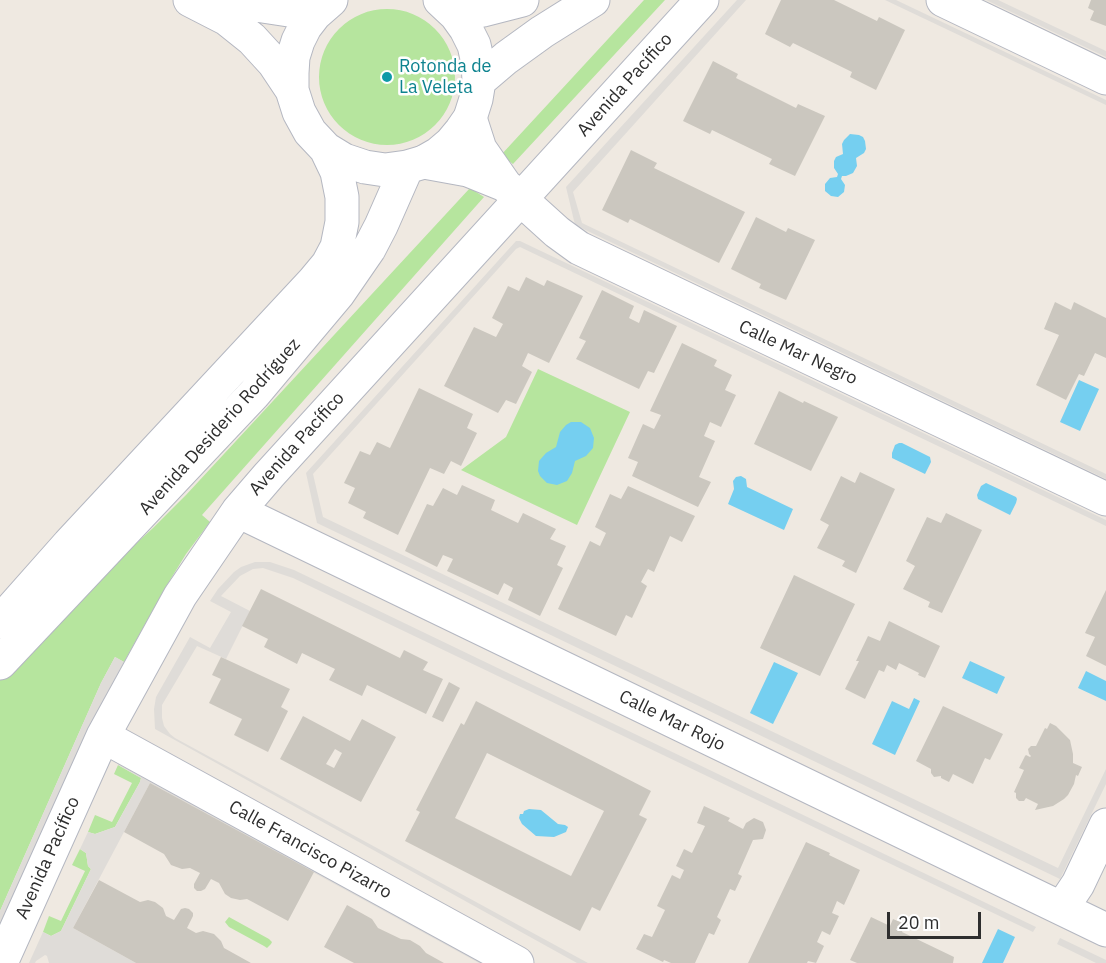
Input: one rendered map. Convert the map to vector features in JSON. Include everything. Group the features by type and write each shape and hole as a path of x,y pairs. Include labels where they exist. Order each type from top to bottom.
{"street":[{"path":"190,0 227,19 252,39 274,63 292,90 299,112 310,132 326,149"},
{"path":"224,0 323,7"},
{"path":"448,7 483,10 522,0"},
{"path":"479,81 542,32 592,0"},
{"name":"Avenida Pacífico","path":"1,963 103,736 180,596 238,511 513,191 702,0"},
{"path":"943,0 1106,78"},
{"path":"292,90 293,57 298,42 305,27 323,7"},
{"path":"415,164 438,154 451,143 470,118 476,99 479,81 474,45 466,29 448,7"},
{"name":"Calle Mar Negro","path":"470,118 480,148 513,191 557,232 579,248 1106,499"},
{"name":"Calle Mar Negro","path":"326,149 345,160 365,167 385,170 415,164 468,170 513,191"},
{"name":"Avenida Desiderio Rodríguez","path":"0,622 328,264 337,247 342,222 342,197 336,172 326,149"},
{"name":"Avenida Desiderio Rodríguez","path":"0,663 255,394 355,272 415,164"},
{"name":"Calle Mar Rojo","path":"238,511 1106,930"},
{"name":"Calle Francisco Pizarro","path":"103,736 517,963"},
{"path":"1062,908 1078,884 1106,825"}],"green space":[{"path":"644,0 665,0 513,164 501,155"},
{"path":"387,9 413,14 425,20 435,29 444,39 450,51 455,77 450,103 444,115 435,125 425,134 413,140 387,145 361,140 349,134 339,125 330,115 324,103 319,77 324,51 330,39 339,29 349,20 361,14"},
{"path":"470,188 484,197 202,515 210,522 186,554 124,662 115,657 101,683 0,911 0,677 58,615 186,495"},
{"path":"538,369 630,412 577,525 461,470 506,437"},
{"path":"118,765 141,778 140,782 115,827 95,834 88,832 95,815 112,822 132,783 114,774"},
{"path":"80,849 86,853 88,866 91,869 61,931 51,936 43,932 49,916 61,921 85,871 72,865"},
{"path":"229,917 269,939 271,944 267,948 229,927 225,922"}],"shaded area":[{"path":"737,0 746,0 573,192 582,223 1106,474 1106,479 575,225 566,187"},
{"path":"885,0 896,0 1106,100 1106,105"},
{"path":"986,0 998,0 1106,51 1106,57"},
{"path":"516,241 1106,520 1106,526 520,247 313,474 323,517 1058,868 1106,769 1106,784 1060,879 317,523 306,473"},
{"path":"255,562 270,562 294,570 1036,927 1033,932 293,578 263,568 253,569 240,576 221,596 250,611 226,659 197,646 162,705 164,726 170,734 588,963 577,963 155,729 156,697 190,637 210,648 231,612 210,601 234,572"},
{"path":"115,657 124,662 103,701 0,927 0,911 101,683"},
{"path":"119,762 493,963 479,963 150,783 73,928 136,963 49,963 45,955 35,963 29,963 43,932 51,936 61,931 91,869 88,866 86,853 80,849 88,832 95,834 115,827 140,782 141,778 118,765"},
{"path":"1060,938 1106,960 1106,963 1096,963 1057,944"}],"water":[{"path":"850,134 863,137 866,149 856,158 857,166 853,173 842,176 841,179 845,185 844,192 838,197 831,196 825,191 825,184 830,178 837,177 834,161 836,157 843,154 842,144"},
{"path":"1079,380 1099,389 1080,431 1060,422"},
{"path":"571,422 581,422 590,428 594,438 593,448 586,456 575,461 567,481 557,485 547,483 538,471 539,461 556,447 560,432"},
{"path":"899,443 930,457 931,462 925,474 892,458 895,445"},
{"path":"741,476 746,479 747,487 793,509 784,530 728,504 734,489 733,481 736,477"},
{"path":"986,483 1016,497 1016,503 1010,515 978,499 977,495 981,486"},
{"path":"970,661 1005,677 997,694 962,678"},
{"path":"774,662 798,673 773,724 750,713"},
{"path":"1086,671 1106,681 1106,701 1078,688"},
{"path":"914,698 920,701 895,755 872,744 892,701 909,709"},
{"path":"529,809 541,810 558,824 568,827 566,832 554,837 536,836 522,824 519,818 520,814"},
{"path":"998,929 1015,937 1003,963 982,963"}],"building":[{"path":"781,0 834,0 877,21 879,17 905,30 876,90 850,77 852,72 793,43 790,47 765,34"},
{"path":"1091,0 1106,0 1106,26 1090,20 1094,11 1088,8"},
{"path":"713,61 738,74 736,78 796,108 798,104 825,116 795,176 769,164 772,159 712,130 710,134 683,121"},
{"path":"631,150 657,163 654,168 745,212 719,263 630,219 628,223 602,210"},
{"path":"756,217 786,232 788,228 815,240 786,300 759,288 761,284 731,269"},
{"path":"526,277 544,286 547,280 583,296 549,363 528,353 522,366 532,372 516,404 506,400 498,413 444,386 474,327 496,337 503,324 492,318 508,286 519,291"},
{"path":"602,290 634,306 629,318 639,323 644,310 677,326 654,373 648,371 639,389 576,359 586,341 579,338"},
{"path":"1055,302 1071,310 1074,302 1106,318 1106,358 1095,353 1084,376 1079,374 1066,400 1036,385 1059,335 1044,329"},
{"path":"682,343 717,360 714,366 732,375 725,390 736,395 721,427 710,422 704,436 715,441 699,477 711,482 698,507 632,476 638,462 628,458 643,424 654,429 661,415 650,411"},
{"path":"419,388 473,414 467,428 477,433 461,466 451,461 444,474 430,468 398,535 363,518 366,512 348,503 355,488 344,483 360,451 370,455 377,442 390,448"},
{"path":"779,391 838,417 811,471 754,444"},
{"path":"860,472 895,489 856,573 842,566 845,561 817,548 829,525 820,520 841,476 855,483"},
{"path":"462,485 495,500 491,510 518,523 523,513 556,529 550,539 566,546 557,565 563,568 540,616 508,600 513,588 504,583 498,595 447,571 453,559 443,555 437,567 405,551 427,504 433,506 443,488 457,495"},
{"path":"628,486 695,516 682,542 670,536 654,572 648,569 641,582 647,586 632,618 626,615 616,636 558,609 590,541 600,546 606,533 595,527 610,494 621,499"},
{"path":"946,513 982,530 942,613 928,607 930,602 903,589 915,566 906,561 927,517 941,523"},
{"path":"794,575 855,604 820,676 760,648"},
{"path":"261,589 400,658 404,650 428,662 423,670 443,679 426,714 367,685 362,696 329,680 335,669 302,653 297,664 264,647 268,639 242,626"},
{"path":"1106,590 1106,666 1086,656 1095,637 1085,633"},
{"path":"889,621 940,646 925,678 899,663 896,670 887,665 884,672 879,670 865,699 845,689 868,636 880,641"},
{"path":"221,657 290,689 281,707 288,711 268,752 234,735 242,719 209,703 221,679 212,675"},
{"path":"449,682 460,688 443,722 432,717"},
{"path":"476,701 651,791 639,815 647,819 600,911 592,907 580,931 405,841 420,812 416,810 461,723 464,725","holes":["487,753 604,811 571,876 455,818"]},
{"path":"943,706 1003,734 990,760 985,758 973,784 953,774 949,782 941,776 934,777 931,769 916,761"},
{"path":"303,716 350,741 362,719 396,737 361,802 280,759","holes":["335,749 342,753 334,768 326,764"]},
{"path":"1050,723 1070,740 1073,763 1082,767 1064,799 1053,806 1035,810 1038,804 1026,798 1024,801 1019,801 1014,792 1024,770 1019,768 1026,755 1031,756 1028,749 1036,746"},
{"path":"150,783 314,872 288,921 247,899 231,898 225,894 219,883 211,879 205,889 197,891 194,884 200,873 190,868 182,869 171,865 164,854 124,832"},
{"path":"704,806 730,818 728,821 743,829 746,823 754,818 763,822 766,830 763,839 753,840 738,874 742,876 735,891 730,889 717,917 721,920 714,935 709,933 695,963 671,963 664,960 663,962 636,949 644,934 652,937 665,910 657,906 672,875 680,879 684,870 676,866 684,849 692,853 705,826 697,823"},
{"path":"806,842 860,870 844,905 837,901 832,913 839,916 830,935 822,931 817,942 824,946 816,963 808,961 807,963 748,963"},
{"path":"99,880 140,902 148,900 155,902 163,908 166,916 174,920 181,909 189,909 193,916 187,928 196,933 203,931 214,934 224,948 251,963 136,963 73,928"},
{"path":"347,905 372,919 378,928 401,939 410,940 426,953 444,963 354,963 324,947"},
{"path":"871,917 890,926 893,919 905,924 902,932 954,957 953,963 857,963 850,960"}],"place":[{"name":"Rotonda de La Veleta","path":"387,77"}]}
